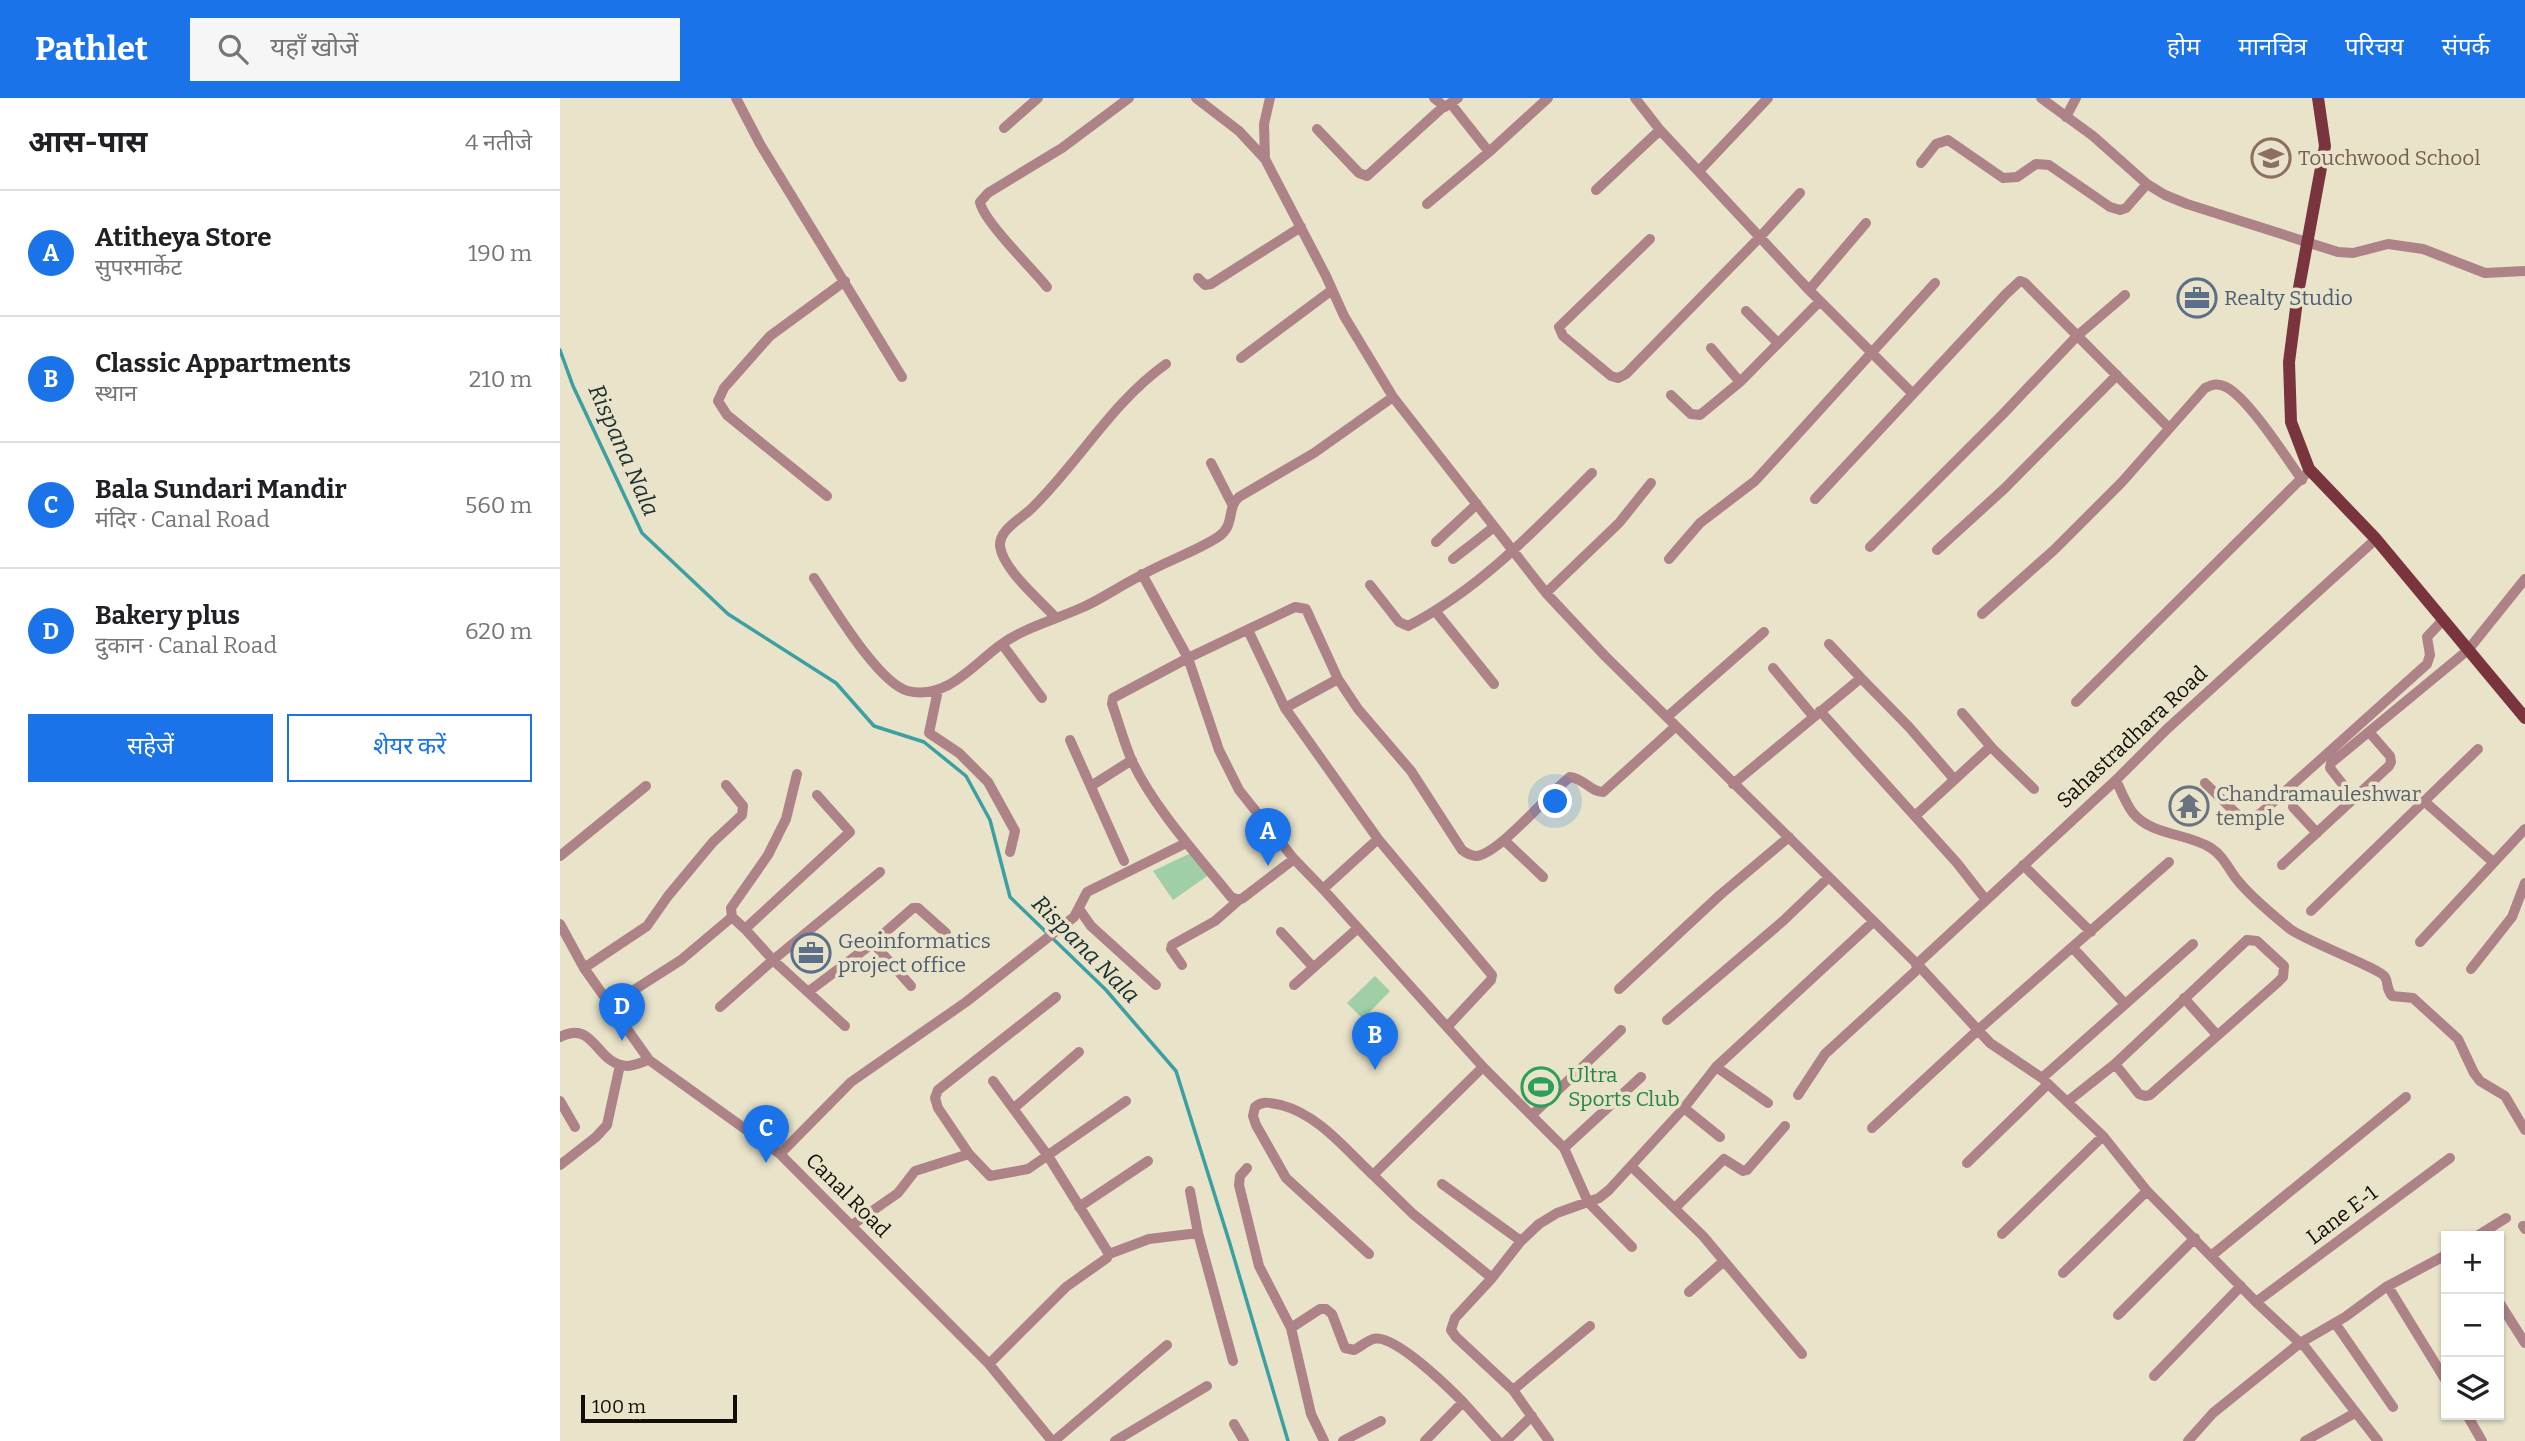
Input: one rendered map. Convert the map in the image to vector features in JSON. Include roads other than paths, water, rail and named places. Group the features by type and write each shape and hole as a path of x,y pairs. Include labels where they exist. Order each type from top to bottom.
{"main road":[{"path":"2318,98 2325,146 2298,293 2289,362 2291,422 2305,474 2376,539 2524,713"}],"street":[{"path":"736,98 760,144 902,377"},
{"path":"1004,128 1038,98"},
{"path":"1047,287 995,228 983,211 981,202 988,194 1062,148 1129,98"},
{"path":"1196,98 1239,131 1265,159 1362,349 1392,397 1546,593 1675,727 1789,837 1978,1030 2009,1057 2045,1081 2103,1136 2147,1191 2256,1302 2301,1343 2378,1441"},
{"path":"1265,159 1264,124 1270,98"},
{"path":"1434,98 1451,103 1489,152"},
{"path":"1427,204 1548,98"},
{"path":"1635,98 1660,130 1809,290 1913,394"},
{"path":"1699,171 1768,98"},
{"path":"2041,98 2093,136 2147,184 2186,204 2338,252 2353,253 2388,244 2423,249 2485,273 2525,271"},
{"path":"2066,117 2076,98"},
{"path":"1317,129 1359,173 1367,176 1451,103"},
{"path":"1596,190 1660,130"},
{"path":"1921,163 1936,144 1948,140 2003,178 2017,177 2036,164 2049,165 2110,207 2120,210 2126,208 2147,184"},
{"path":"1650,239 1560,325 1563,336 1611,376 1626,374 1800,193"},
{"path":"1809,290 1866,223"},
{"path":"1198,278 1203,284 1211,284 1301,227"},
{"path":"827,496 727,415 718,401 724,388 769,336 845,281"},
{"path":"1815,499 2018,282 2025,282 2169,428"},
{"path":"1669,559 1705,519 1755,481 1935,283"},
{"path":"1241,358 1332,290"},
{"path":"1870,547 2077,336 2125,295"},
{"path":"1671,395 1691,414 1698,416 1740,382 1820,301"},
{"path":"1746,311 1778,343"},
{"path":"1711,348 1740,382"},
{"path":"1056,618 1013,572 1001,548 1002,536 1048,492 1127,399 1166,364"},
{"path":"1937,550 1996,497 2117,375"},
{"path":"1982,614 2054,550 2122,482 2205,388 2212,384 2224,386 2259,419 2305,474 2076,702"},
{"path":"814,578 885,678 908,691 938,690 971,671 1002,644 1093,602 1142,574 1217,538 1229,526 1233,506 1239,497 1314,453 1392,397"},
{"path":"1211,463 1233,506"},
{"path":"1370,584 1404,626 1436,612 1513,551 1592,473"},
{"path":"1546,593 1619,523 1651,483"},
{"path":"1436,542 1477,504"},
{"path":"1453,559 1493,527"},
{"name":"Sahastradhara Road","path":"1798,1095 1825,1054 2167,729 2376,539"},
{"path":"1142,574 1188,658 1226,768 1239,790 1294,859 1483,1067 1564,1148 1588,1202 1632,1247"},
{"path":"2354,799 2330,767 2332,762 2468,650 2525,579"},
{"path":"1240,900 1231,897 1186,843 1132,760 1112,704 1113,698 1188,658 1295,607 1306,609 1338,679 1368,724 1411,771 1462,850 1469,855 1479,855 1504,840 1570,777 1603,792 1675,727"},
{"path":"1436,612 1494,684"},
{"path":"2205,783 2242,819 2261,813 2427,664 2430,655 2427,637 2443,620"},
{"path":"1248,630 1285,708 1378,839 1492,975 1491,980 1447,1027"},
{"path":"1667,717 1764,632"},
{"path":"1002,644 1042,698"},
{"path":"1829,645 1909,727 1954,779"},
{"path":"1773,668 1914,816 1986,900"},
{"path":"1733,784 1861,678"},
{"path":"1285,708 1338,679"},
{"path":"938,690 929,733 958,752 988,782 1015,831 1010,852"},
{"path":"1962,713 1993,749 2034,789"},
{"path":"2282,865 2387,769 2391,762 2390,756 2370,733"},
{"path":"1070,740 1124,862"},
{"path":"1914,816 1988,748 1993,749"},
{"path":"2311,911 2478,749"},
{"path":"1091,786 1132,760"},
{"path":"797,774 786,819 768,855 731,908 732,916 773,960 845,1026"},
{"path":"2116,780 2133,813 2146,825 2208,846 2219,854 2250,894 2291,930 2311,942 2378,971 2386,978 2386,987 2392,996 2413,998 2421,1004 2458,1039 2473,1073 2480,1081 2505,1096 2525,1130"},
{"path":"584,968 648,926 691,869 742,815 743,806 726,785"},
{"path":"560,856 646,786"},
{"path":"745,929 850,832 817,795"},
{"path":"2424,801 2493,862"},
{"path":"2293,807 2317,833"},
{"path":"2420,942 2525,829"},
{"path":"1619,989 1703,911 1789,837"},
{"path":"1323,888 1378,839"},
{"path":"1504,840 1543,877"},
{"path":"780,1154 851,1082 961,1007 1076,913 1084,896 1091,890 1186,843"},
{"path":"1182,965 1171,949 1172,945 1215,921 1294,859"},
{"path":"1872,1128 1978,1030 2169,863"},
{"path":"2024,865 2091,932"},
{"path":"720,1007 880,872"},
{"path":"1667,1020 1783,921 1829,877"},
{"path":"2472,969 2508,923 2525,883"},
{"path":"808,992 873,943 913,908 918,908 946,933"},
{"path":"1076,913 1156,985"},
{"path":"609,1006 681,960 732,916"},
{"path":"1549,1441 1513,1390 1456,1337 1451,1325 1455,1318 1521,1241 1548,1217 1599,1198 1609,1191 1684,1108 1716,1067 1873,922"},
{"name":"Canal Road","path":"560,924 584,968 649,1060 780,1154 989,1364 1053,1441"},
{"path":"1294,985 1358,928"},
{"path":"1281,932 1313,967"},
{"path":"2067,1102 2115,1064 2247,940 2257,941 2284,966 2283,977 2277,983 2150,1095 2139,1094 2115,1064"},
{"path":"873,943 911,986"},
{"path":"1967,1163 2045,1081 2125,1004 2193,944"},
{"path":"2073,948 2125,1004"},
{"path":"1056,997 938,1090 935,1098 938,1108 970,1154 987,1175 993,1177 1028,1169 1126,1101"},
{"path":"2184,998 2217,1035"},
{"path":"1532,1115 1621,1030"},
{"path":"560,1037 569,1032 585,1035 620,1065 631,1066 649,1060"},
{"path":"1014,1108 1079,1052"},
{"path":"560,1165 607,1125 620,1065"},
{"path":"1373,1175 1483,1067"},
{"path":"1716,1067 1768,1103"},
{"path":"1564,1148 1641,1077"},
{"path":"993,1081 1048,1156 1109,1254"},
{"path":"2211,1256 2406,1097"},
{"path":"560,1101 575,1127"},
{"path":"1369,1254 1286,1178 1256,1125 1253,1110 1258,1104 1265,1102 1303,1113 1313,1119 1413,1214 1492,1278"},
{"path":"1684,1108 1720,1137"},
{"path":"1676,1207 1724,1159 1742,1171 1747,1170 1785,1126"},
{"path":"2002,1234 2103,1136"},
{"path":"852,1225 898,1193 915,1171 970,1154"},
{"name":"Lane E-1","path":"2256,1302 2450,1158"},
{"path":"1079,1207 1149,1161"},
{"path":"1631,1166 1676,1207 1802,1354"},
{"path":"1247,1168 1240,1176 1239,1185 1259,1266 1291,1328 1311,1414 1324,1441"},
{"path":"1442,1184 1521,1241"},
{"path":"1190,1191 1198,1233 1233,1361"},
{"path":"2063,1273 2147,1191"},
{"path":"2485,1231 2506,1218"},
{"path":"989,1364 1060,1293 1109,1254 1149,1239 1198,1233"},
{"path":"2118,1315 2195,1238"},
{"path":"2188,1441 2213,1413 2301,1343 2441,1258"},
{"path":"1689,1292 1724,1261"},
{"path":"2154,1376 2241,1286"},
{"path":"2389,1287 2441,1373"},
{"path":"1291,1328 1320,1309 1326,1308 1332,1314 1345,1348 1354,1350 1374,1339 1385,1341 1425,1365 1498,1441"},
{"path":"2504,1310 2525,1343"},
{"path":"2335,1323 2393,1407"},
{"path":"1513,1390 1590,1326"},
{"path":"1053,1441 1167,1345"},
{"path":"1115,1441 1207,1386"},
{"path":"1425,1441 1463,1402"},
{"path":"2305,1441 2355,1413"},
{"path":"1506,1441 1532,1416"},
{"path":"2470,1420 2483,1441"},
{"path":"1343,1441 1381,1421"},
{"path":"1234,1424 1244,1441"}],"waterway":[{"name":"Rispana Nala","path":"560,350 573,386 642,533 728,614 836,683 874,726 924,742 966,776 990,820 1010,897 1106,990 1176,1071 1288,1441"}],"place":[{"name":"Touchwood School","path":"2271,158"},
{"name":"Realty Studio","path":"2197,298"},
{"name":"Chandramauleshwar temple","path":"2189,806"},
{"name":"Atitheya Store","path":"1268,866"},
{"name":"Geoinformatics project office","path":"811,953"},
{"name":"Bakery plus","path":"622,1041"},
{"name":"Classic Appartments","path":"1375,1070"},
{"name":"Ultra Sports Club","path":"1541,1087"},
{"name":"Bala Sundari Mandir","path":"766,1163"}]}
